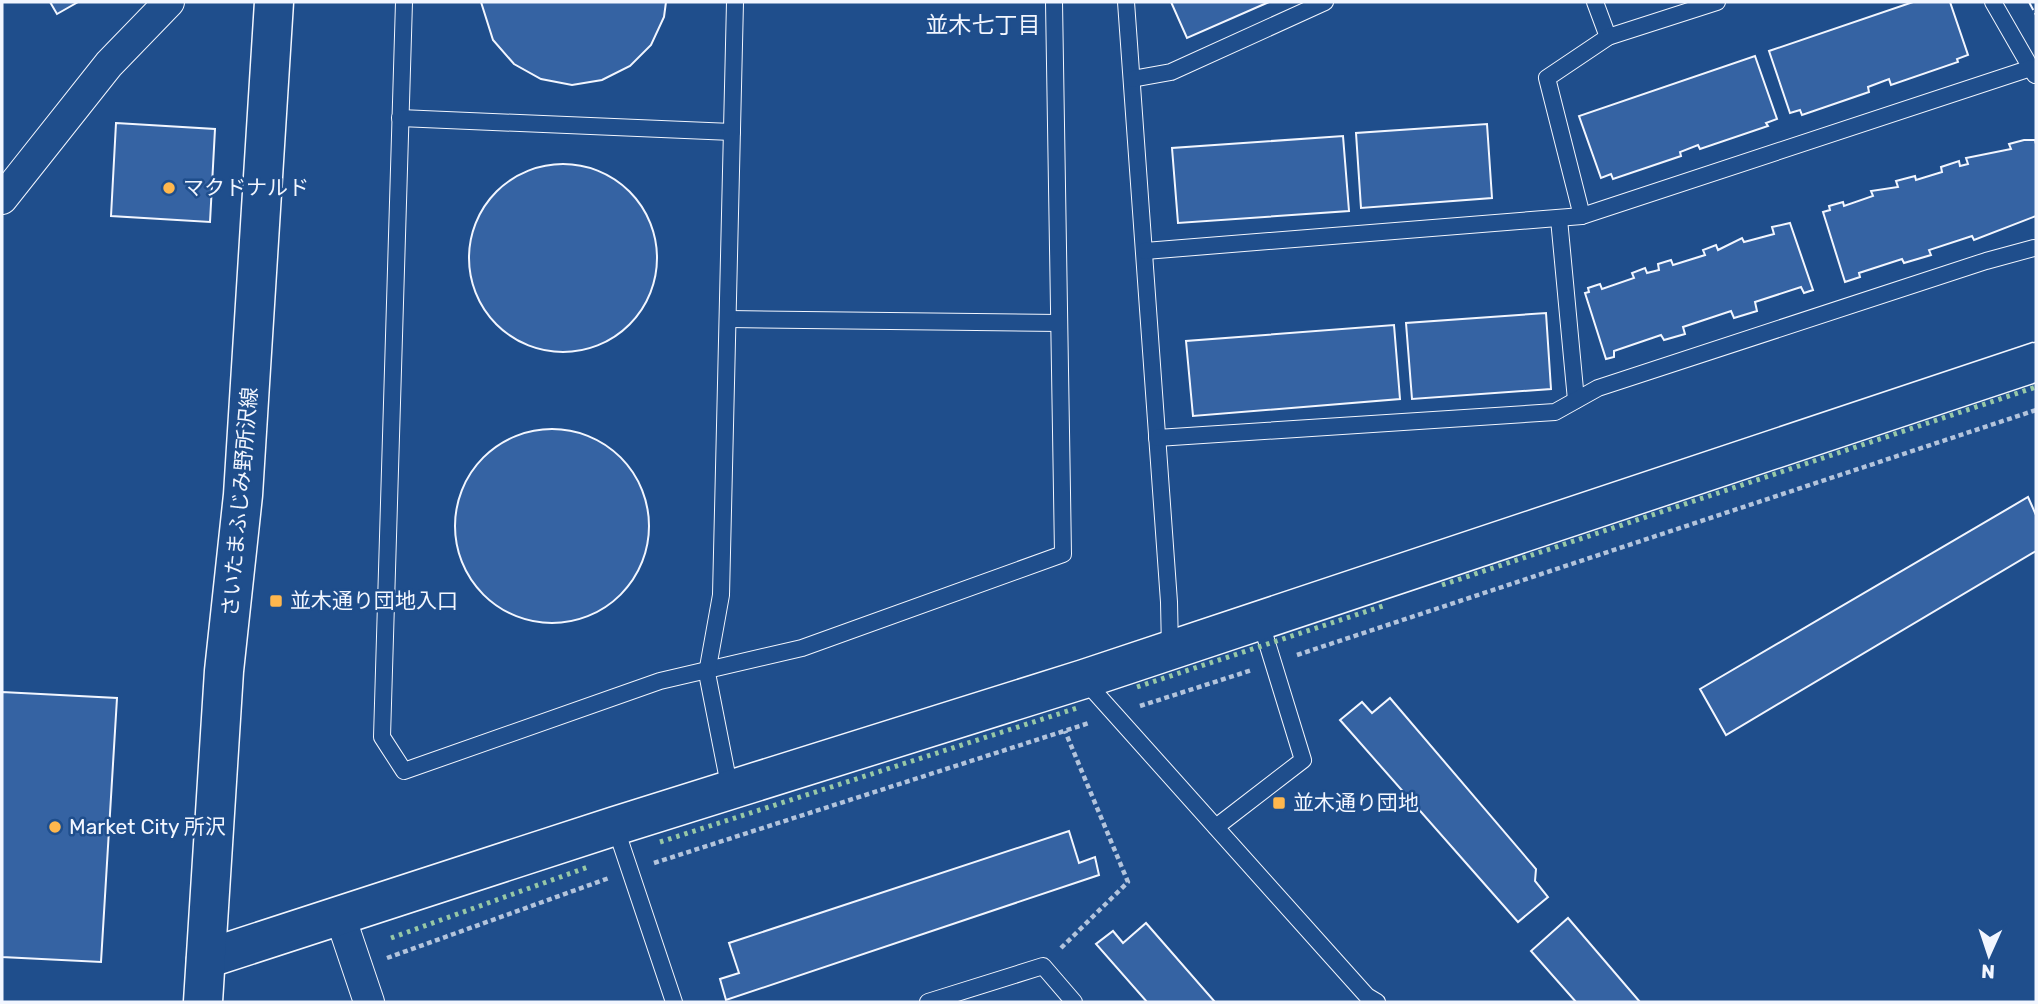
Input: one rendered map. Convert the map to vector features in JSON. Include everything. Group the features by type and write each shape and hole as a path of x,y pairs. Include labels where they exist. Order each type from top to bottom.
{"street":[{"path":"2,199 109,64 169,2"},
{"name":"さいたまふじみ野所沢線","path":"203,1002 224,671 243,495 274,2"},
{"path":"206,959 615,826 1084,680 1170,649 2036,362"},
{"path":"340,916 369,1002"}],"lane":[{"path":"404,2 382,737 404,771 660,681 707,673 802,648 1063,554 1054,2"},
{"path":"730,790 707,673 721,595 736,2"},
{"path":"1126,2 1170,649"},
{"path":"1132,79 1171,72 1325,2"},
{"path":"1595,2 1608,37"},
{"path":"1582,216 1547,78 1608,37 1717,2"},
{"path":"1145,251 1582,216 2034,73 1993,2"},
{"path":"400,118 732,132"},
{"path":"1559,219 1576,400"},
{"path":"1157,438 1555,412 1598,388 1986,261 2035,251"},
{"path":"729,319 1059,323"},
{"path":"1216,827 1303,760 1260,621"},
{"path":"1084,680 1367,996 1377,1002"},
{"path":"615,826 632,870 674,1002"},
{"path":"928,1002 1043,966 1074,1002"}],"path":[{"path":"378,961 632,870 1273,663 2036,410"},
{"path":"1043,966 1128,882 1065,731"}],"building":[{"path":"50,2 78,2 57,14"},
{"path":"481,2 666,2 664,17 651,45 630,66 602,80 572,85 541,79 514,64 493,40"},
{"path":"1171,2 1269,2 1187,38"},
{"path":"1913,2 1950,2 1968,55 1957,59 1958,62 1891,85 1889,79 1868,87 1869,92 1802,115 1800,110 1790,113 1769,51"},
{"path":"1755,56 1777,119 1766,123 1768,126 1700,149 1698,145 1680,152 1681,156 1613,179 1611,174 1601,178 1579,116"},
{"path":"116,123 215,129 210,222 111,216"},
{"path":"1487,124 1492,198 1361,208 1356,133"},
{"path":"1343,136 1349,211 1178,223 1172,148"},
{"path":"2035,140 2036,144 2036,216 1974,240 1972,236 1929,250 1931,255 1904,263 1902,259 1859,273 1860,277 1845,282 1823,212 1830,210 1829,206 1843,202 1844,206 1873,196 1871,191 1898,187 1896,181 1915,176 1916,180 1942,172 1941,167 1959,161 1960,166 1968,164 1966,158 2011,149 2009,144"},
{"path":"563,164 599,171 630,191 650,222 657,258 650,294 630,325 599,345 563,352 527,345 496,325 476,294 469,258 476,222 496,191 527,171"},
{"path":"1790,223 1813,290 1804,293 1801,287 1755,302 1757,311 1734,318 1731,311 1683,327 1685,334 1664,340 1661,335 1614,351 1614,357 1606,359 1585,293 1589,292 1588,288 1600,284 1602,289 1634,278 1632,273 1645,268 1647,273 1659,270 1658,264 1671,260 1673,265 1705,255 1703,250 1716,245 1718,250 1742,238 1744,242 1774,234 1772,227"},
{"path":"1546,313 1551,389 1412,399 1406,323"},
{"path":"1394,325 1400,399 1193,416 1186,341"},
{"path":"552,429 589,436 621,457 642,489 649,526 642,563 621,595 589,616 552,623 515,616 483,595 462,563 455,526 462,489 483,457 515,436"},
{"path":"2028,497 2036,515 2036,551 1726,735 1700,689"},
{"name":"Market City 所沢","path":"2,692 117,698 101,962 2,957"},
{"path":"1390,698 1536,869 1535,881 1548,897 1518,922 1340,720 1362,702 1372,713"},
{"path":"1069,831 1079,863 1095,857 1099,875 726,1000 720,979 739,973 729,943"},
{"path":"1568,918 1640,1002 1576,1002 1531,951"},
{"path":"1146,923 1215,1002 1147,1002 1096,944 1113,931 1123,943"}],"hedge":[{"path":"1442,585 2036,387"},
{"path":"1137,687 1383,606"},
{"path":"660,842 1077,708"},
{"path":"391,938 588,867"}],"fence":[{"path":"2029,2 2036,15"}],"place":[{"name":"マクドナルド","path":"169,188"},
{"name":"並木通り団地入口","path":"276,601"},
{"name":"並木通り団地","path":"1279,803"},
{"name":"Market City 所沢","path":"55,827"}],"district":[{"name":"並木七丁目","path":"983,25"}]}
